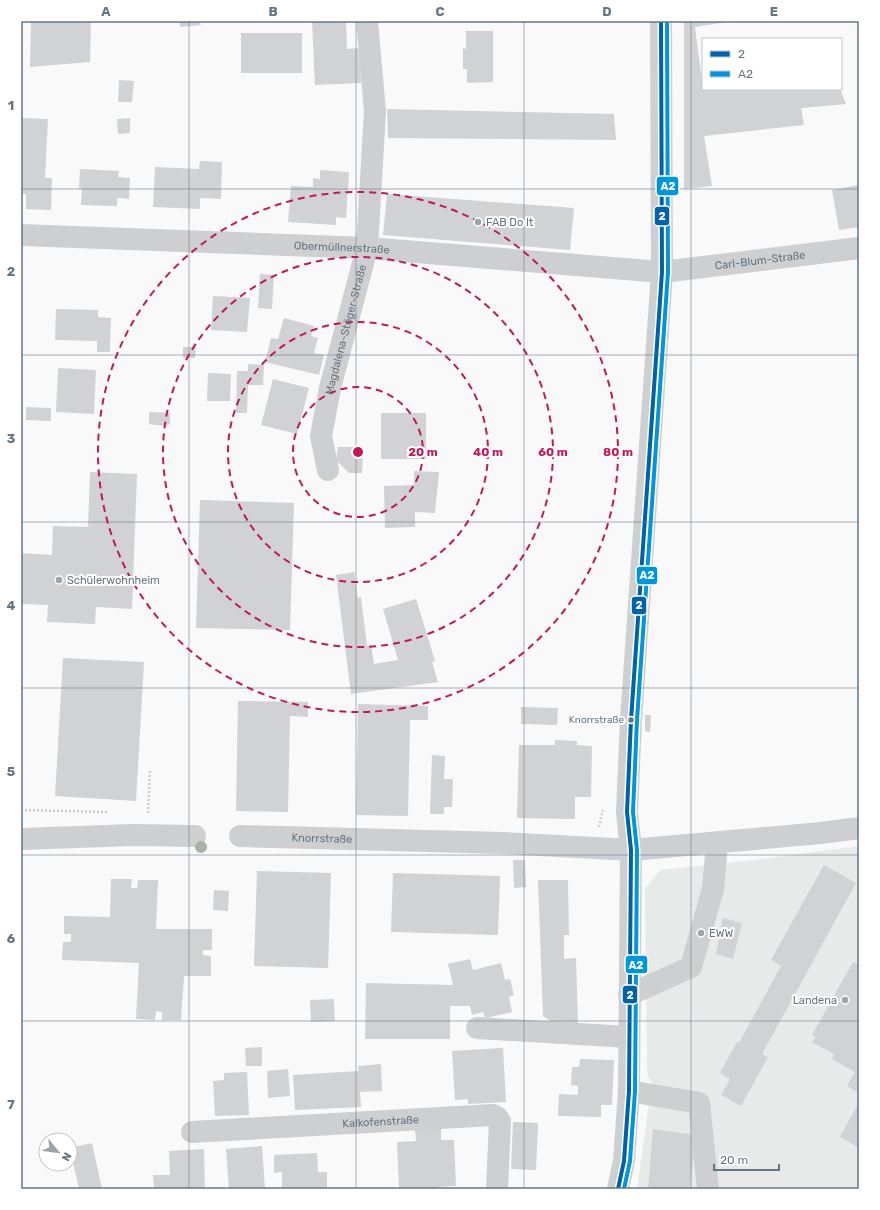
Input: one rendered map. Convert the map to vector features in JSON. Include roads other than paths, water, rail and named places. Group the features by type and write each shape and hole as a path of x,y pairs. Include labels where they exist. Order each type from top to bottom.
{"street":[{"name":"Magdalena-Stöger-Straße","path":"328,470 321,436 330,388 367,248 375,111 367,21"},
{"path":"618,1189 624,1161 629,1091 628,1037 631,850 627,812 631,720 662,272 661,21"},
{"name":"Obermüllnerstraße","path":"21,235 367,248 662,272"},
{"name":"Carl-Blum-Straße","path":"662,272 859,248"},
{"name":"Knorrstraße","path":"240,836 503,843 631,850 821,833 859,828"},
{"path":"21,839 133,835 196,836"},
{"path":"629,996 691,967 713,889 717,843"},
{"path":"477,1028 628,1037"},
{"path":"629,1091 699,1103 708,1189"},
{"name":"Kalkofenstraße","path":"192,1132 493,1115 500,1121 497,1189"}],"place":[{"name":"FAB Do It","path":"478,222"},
{"name":"Schülerwohnheim","path":"59,580"},
{"name":"Knorrstraße","path":"631,720"},
{"name":"EWW","path":"701,933"},
{"name":"Landena","path":"845,1000"}]}
